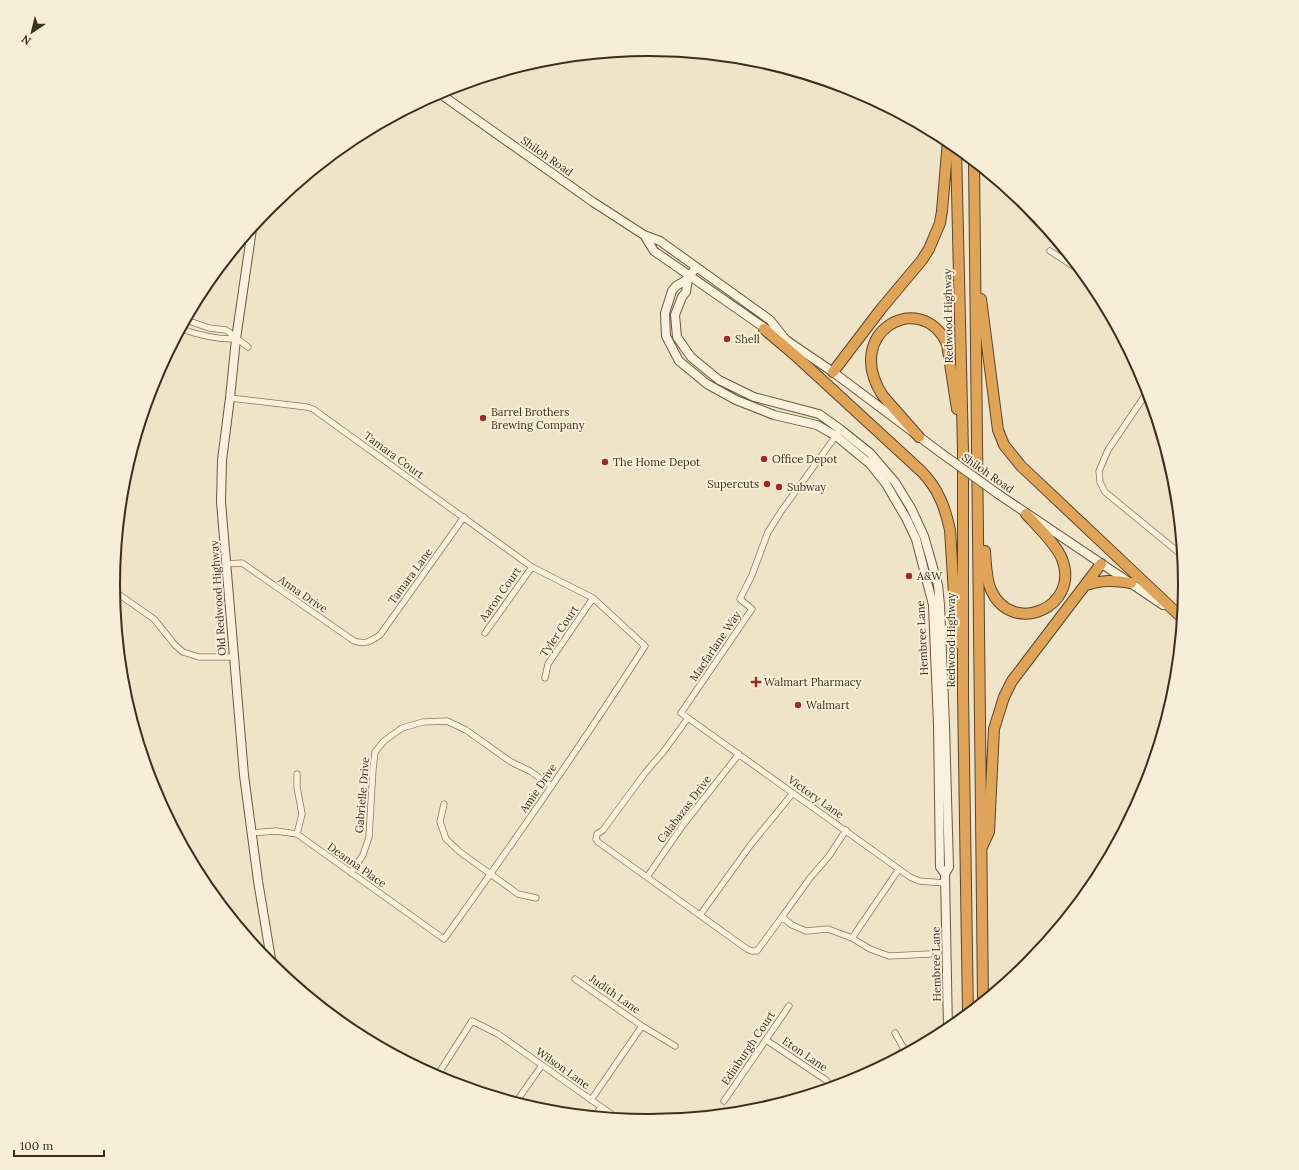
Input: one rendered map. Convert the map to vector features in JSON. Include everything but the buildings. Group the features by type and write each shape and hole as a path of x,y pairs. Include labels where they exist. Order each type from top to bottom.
{"highway":[{"path":"834,372 881,309 922,260 929,249 940,223 947,148"},
{"name":"Redwood Highway","path":"956,154 963,451 963,694 968,1008"},
{"path":"974,167 979,502 983,996"},
{"path":"975,250 998,430 1004,445 1021,466 1177,613"},
{"path":"919,437 883,396 875,382 872,368 872,349 880,334 892,323 908,319 923,321 938,329 947,344 963,451"},
{"path":"764,329 797,357 921,471 929,479 940,495 950,530 955,623 963,694"},
{"path":"979,502 988,578 992,592 999,603 1024,614 1038,612 1052,604 1063,590 1066,575 1062,557 1026,514"},
{"path":"981,849 990,832 994,729 1004,696 1012,681 1101,564"},
{"path":"1086,585 1111,580 1131,583"}],"main road":[{"name":"Shiloh Road","path":"445,97 587,198 644,235 660,241 770,320 786,340"},
{"name":"Shiloh Road","path":"644,235 654,251 689,277 764,329 786,340 834,372 919,437 1026,514 1177,614"},
{"name":"Old Redwood Highway","path":"251,238 236,339 221,471 221,502 244,775 251,833 270,954"},
{"name":"Hembree Lane","path":"696,267 689,277 676,286 672,291 665,314 666,336 680,361 707,384 736,400 774,415 817,425 838,432"},
{"name":"Hembree Lane","path":"689,277 686,292 675,315 678,337 691,357 720,380 754,397 819,414 838,432 870,453 895,482 911,508 924,536 938,585 945,710 949,867 945,874 948,1022"},
{"path":"736,400 746,400 773,409 778,409 783,405"}],"street":[{"path":"1050,251 1069,264"},
{"path":"190,321 209,328 226,330 248,347"},
{"path":"186,330 224,340 236,339"},
{"name":"Tamara Court","path":"230,398 313,409 532,567 594,598 645,646"},
{"path":"1143,398 1108,450 1099,471 1100,482 1105,492 1177,551"},
{"name":"Macfarlane Way","path":"681,713 752,609 740,600 752,575 768,532 838,432"},
{"name":"Tamara Lane","path":"368,643 380,635 464,517"},
{"name":"Anna Drive","path":"226,564 242,563 354,640 360,643 368,643"},
{"name":"Aaron Court","path":"485,633 532,567"},
{"path":"121,596 154,619 175,645 183,652 199,657 233,656"},
{"name":"Tyler Court","path":"545,678 548,664 594,598"},
{"name":"Amie Drive","path":"444,939 491,874 604,710 645,646"},
{"name":"Victory Lane","path":"681,713 919,882 945,883"},
{"path":"688,718 603,830 597,834 596,839 602,845 700,916 747,949 757,951 810,878 829,856 846,830"},
{"name":"Gabrielle Drive","path":"351,872 363,855 369,837 375,752 384,741 402,728 423,722 447,721 466,730 511,762 530,771 551,786"},
{"name":"Calabazas Drive","path":"647,877 683,825 738,754"},
{"path":"297,774 297,787 302,814 297,834"},
{"path":"700,916 752,843 793,793"},
{"path":"444,804 440,822 446,839 460,852 518,894 536,898"},
{"name":"Deanna Place","path":"251,833 276,831 297,834 444,939"},
{"path":"852,938 900,869"},
{"path":"782,917 792,925 806,931 828,930 852,938 870,949 888,956 930,954"},
{"name":"Judith Lane","path":"575,978 642,1026 675,1046"},
{"name":"Edinburgh Court","path":"724,1101 788,1006"},
{"name":"Wilson Lane","path":"440,1071 472,1021 498,1034 609,1112"},
{"path":"591,1100 642,1026"},
{"path":"895,1032 903,1049"},
{"name":"Eton Lane","path":"766,1040 826,1080 828,1083"},
{"path":"519,1097 542,1065"},
{"path":"598,1111 601,1106"}],"place":[{"name":"Shell","path":"727,339"},
{"name":"Barrel Brothers Brewing Company","path":"483,418"},
{"name":"Office Depot","path":"764,459"},
{"name":"The Home Depot","path":"605,462"},
{"name":"Supercuts","path":"767,484"},
{"name":"Subway","path":"779,487"},
{"name":"A&W","path":"909,576"},
{"name":"Walmart Pharmacy","path":"756,682"},
{"name":"Walmart","path":"798,705"}]}
